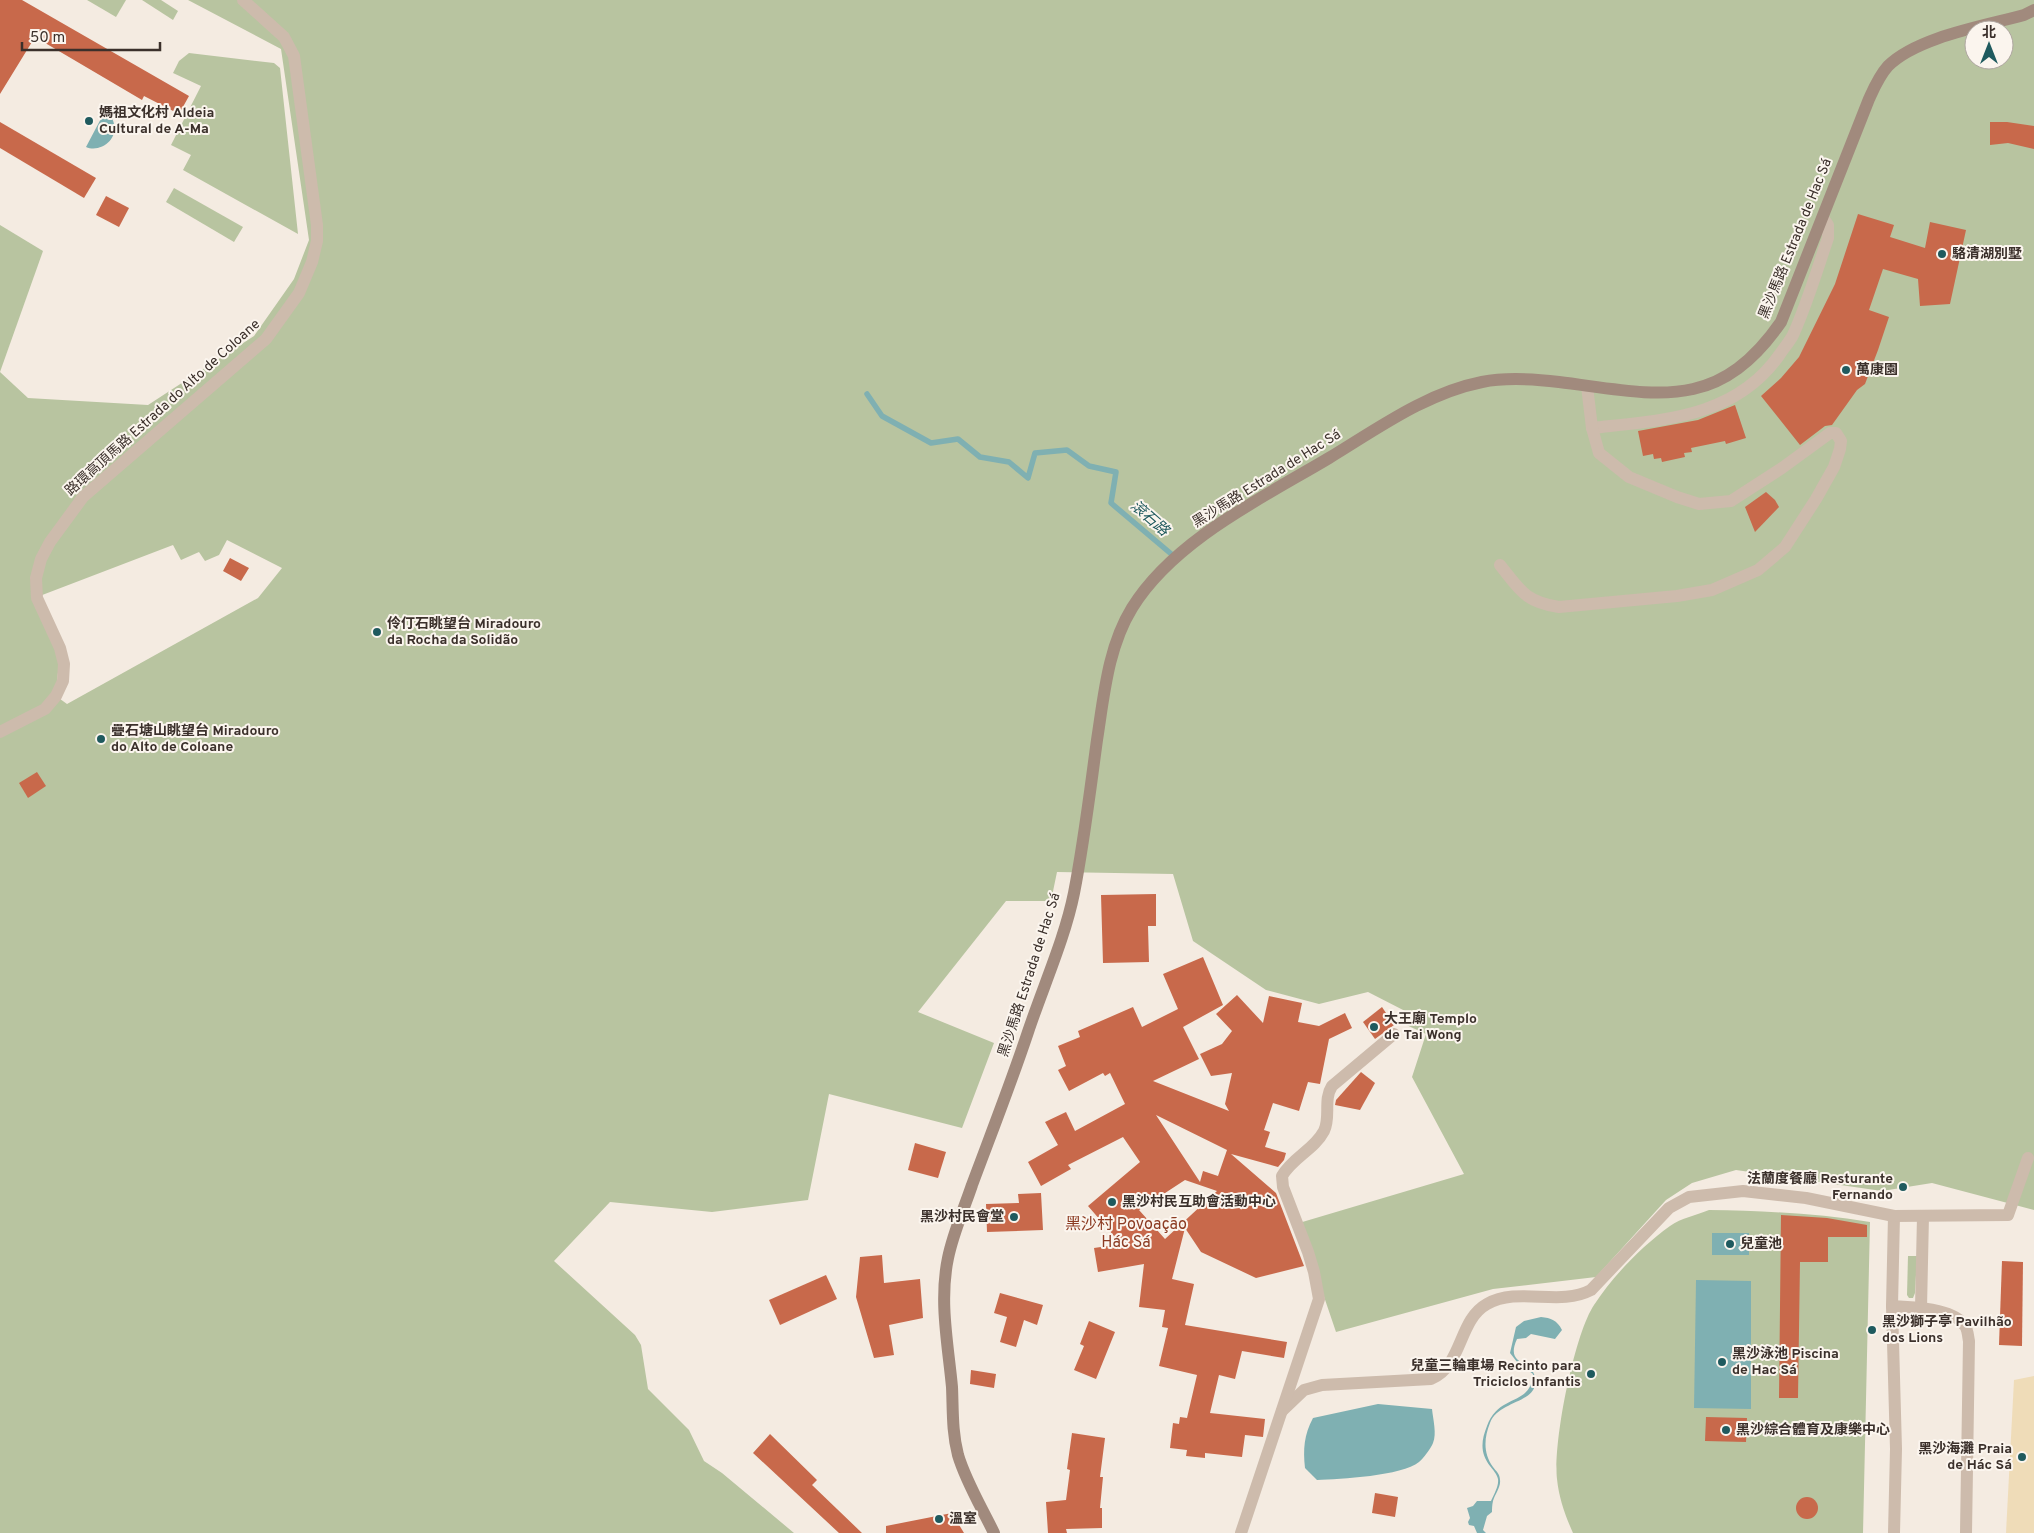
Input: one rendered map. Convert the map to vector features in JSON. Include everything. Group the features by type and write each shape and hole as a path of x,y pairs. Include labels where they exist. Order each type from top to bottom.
{"main road":[{"name":"黑沙馬路 Estrada de Hac Sá","path":"994,1533 972,1489 959,1457 953,1428 952,1388 946,1337 945,1274 948,1256 961,1216 1020,1055 1071,906 1107,676 1118,638 1132,608 1167,566 1207,533 1401,415 1433,398 1458,388 1485,381 1506,379 1542,380 1655,392 1691,391 1728,377 1745,365 1769,340 1781,322 1871,94 1887,67 1898,58 1934,40 2024,15 2034,10"}],"street":[{"name":"路環高頂馬路 Estrada do Alto de Coloane","path":"0,732 45,709 56,696 63,681 64,664 60,648 37,598 36,578 40,559 50,542 83,497 266,339 299,293 312,262 317,241 317,225 294,56 284,37 242,0"},
{"path":"1592,428 1659,420 1708,409 1735,397 1753,385 1774,363 1792,336 1828,238 1828,226 1823,218"},
{"path":"1500,564 1530,599 1542,604 1559,607 1677,596 1712,590 1758,570 1785,546 1816,500 1834,467 1841,441 1836,433 1830,434 1731,501 1700,504 1677,497 1630,476 1599,453 1592,428 1587,386"},
{"path":"1241,1533 1319,1299 1314,1272 1283,1187 1282,1176 1294,1160 1315,1144 1325,1130 1328,1093 1332,1086 1394,1034"},
{"path":"1282,1411 1304,1390 1322,1385 1431,1378 1440,1375 1451,1362 1473,1317 1484,1306 1498,1298 1513,1296 1571,1297 1582,1295 1591,1290 1669,1208 1690,1197 1743,1191 1806,1198 1894,1216 2008,1215 2028,1158"},
{"path":"1894,1216 1892,1306 1896,1449 1894,1533"},
{"path":"1921,1308 1923,1216"},
{"path":"1892,1306 1939,1311 1957,1319 1966,1326 1969,1341 1966,1533"}],"green space":[{"path":"87,0 126,0 116,17"},
{"path":"142,0 161,0 178,11 173,20"},
{"path":"188,0 2034,0 2034,1210 1932,1183 1882,1191 1736,1170 1692,1183 1666,1200 1596,1277 1493,1289 1336,1332 1299,1223 1464,1174 1412,1077 1426,1034 1402,1023 1407,1012 1368,992 1319,1004 1266,990 1193,941 1173,874 1057,872 1051,901 1006,901 918,1012 994,1043 962,1128 829,1094 808,1200 712,1212 610,1202 554,1261 635,1335 641,1345 648,1389 689,1430 704,1461 722,1473 794,1533 0,1533 0,372 28,398 148,405 254,336 294,279 309,240 281,49","holes":["227,540 282,568 258,598 67,704 56,696 60,648 37,597 173,545 181,560 199,552 205,561 219,555"]},
{"path":"189,53 274,63 280,68 298,234 183,170 191,155 171,145 201,86 173,73 179,61"},
{"path":"174,188 243,227 234,242 166,202"},
{"path":"0,225 43,251 0,372"},
{"path":"1709,1210 1790,1213 1870,1222 1863,1533 1573,1533 1559,1493 1557,1479 1558,1441 1572,1364 1587,1320 1594,1305 1610,1283 1649,1243 1674,1223"},
{"path":"1908,1256 1917,1256 1915,1293 1913,1298 1909,1298 1907,1295"}],"sand":[{"name":"黑沙海灘 Praia de Hác Sá","path":"2034,1376 2034,1533 2006,1533 2014,1380"}],"water":[{"path":"105,111 111,116 115,130 111,140 102,147 86,147"},
{"name":"兒童池","path":"1712,1233 1749,1233 1749,1255 1712,1255"},
{"path":"1696,1280 1751,1281 1751,1409 1694,1408"},
{"path":"1541,1317 1553,1320 1562,1330 1555,1339 1531,1334 1526,1338 1517,1339 1514,1355 1532,1370 1535,1376 1535,1385 1533,1391 1528,1396 1507,1406 1494,1416 1490,1423 1486,1440 1486,1451 1490,1462 1498,1473 1500,1483 1493,1501 1492,1512 1487,1516 1483,1530 1486,1533 1477,1533 1474,1526 1469,1525 1470,1518 1467,1508 1473,1506 1477,1501 1491,1501 1498,1482 1497,1475 1484,1456 1482,1447 1485,1431 1492,1416 1506,1404 1521,1396 1531,1384 1533,1374 1517,1362 1510,1353 1516,1327 1524,1321"},
{"path":"1378,1404 1432,1409 1435,1431 1434,1439 1425,1456 1411,1467 1399,1471 1370,1476 1317,1480 1305,1468 1304,1461 1306,1436 1313,1418"}],"building":[{"path":"0,0 22,0 189,96 179,114 144,96 142,100 35,37 0,94"},
{"path":"0,122 96,178 84,198 0,148"},
{"path":"1990,122 2007,122 2034,126 2034,149 2008,143 1990,145"},
{"path":"106,196 129,208 119,227 96,215"},
{"path":"1858,214 1894,225 1890,237 1925,248 1930,222 1966,230 1950,304 1920,306 1918,279 1883,269 1869,310 1889,317 1865,384 1857,390 1832,425 1825,426 1800,445 1761,396 1781,378 1799,357 1835,284"},
{"path":"1735,405 1746,438 1726,444 1725,441 1691,448 1692,452 1684,453 1685,457 1662,462 1661,458 1654,459 1653,454 1643,456 1638,431 1698,420"},
{"path":"1766,492 1775,500 1779,507 1755,532 1745,507"},
{"path":"230,558 249,568 241,581 223,571"},
{"path":"37,772 46,786 28,798 19,783"},
{"path":"1156,894 1156,926 1148,926 1149,962 1103,963 1101,895"},
{"path":"1203,957 1223,1005 1183,1027 1199,1059 1153,1081 1229,1111 1225,1104 1232,1073 1211,1076 1200,1054 1222,1044 1232,1031 1216,1014 1237,995 1263,1023 1269,996 1302,1003 1298,1022 1319,1026 1345,1013 1352,1028 1329,1039 1320,1084 1308,1082 1299,1111 1273,1103 1264,1130 1270,1132 1265,1147 1286,1153 1284,1160 1278,1167 1231,1154 1276,1193 1304,1266 1256,1278 1201,1252 1185,1228 1172,1279 1194,1284 1185,1325 1287,1342 1284,1358 1242,1351 1235,1379 1219,1375 1210,1413 1265,1419 1263,1437 1245,1435 1242,1457 1205,1453 1205,1458 1186,1456 1187,1450 1170,1448 1173,1423 1179,1424 1180,1417 1187,1418 1197,1375 1159,1366 1168,1328 1162,1327 1165,1310 1139,1307 1144,1264 1098,1272 1094,1248 1121,1244 1088,1206 1140,1162 1123,1137 1068,1165 1071,1169 1041,1186 1028,1162 1058,1145 1045,1122 1066,1112 1075,1131 1125,1104 1110,1073 1105,1076 1103,1073 1069,1091 1058,1070 1066,1066 1058,1046 1080,1037 1078,1031 1133,1007 1142,1027 1178,1009 1163,974","holes":["1156,1115 1227,1150 1218,1176 1203,1171 1200,1182","1185,1180 1217,1191 1165,1239 1139,1210"]},
{"path":"1382,1007 1394,1025 1375,1039 1363,1022"},
{"path":"1361,1072 1375,1083 1360,1110 1335,1105 1336,1100"},
{"path":"915,1143 946,1152 938,1178 908,1170"},
{"name":"黑沙村民會堂","path":"1041,1193 1043,1230 987,1232 986,1204 1019,1203 1018,1194"},
{"path":"1781,1215 1827,1218 1867,1225 1867,1237 1828,1237 1828,1262 1800,1262 1798,1398 1779,1398"},
{"path":"882,1255 884,1283 920,1279 923,1318 889,1325 894,1355 874,1358 856,1297 860,1257"},
{"path":"2002,1261 2023,1262 2022,1346 1999,1345"},
{"path":"826,1275 837,1299 780,1325 769,1300"},
{"path":"1000,1293 1043,1305 1037,1325 1024,1320 1016,1347 1000,1342 1007,1317 994,1313"},
{"path":"1089,1321 1115,1332 1096,1379 1074,1370 1084,1346 1080,1344"},
{"path":"971,1370 996,1374 994,1388 970,1384"},
{"name":"黑沙綜合體育及康樂中心","path":"1706,1417 1747,1418 1746,1442 1705,1441"},
{"path":"1072,1433 1105,1438 1100,1477 1103,1477 1100,1508 1102,1508 1102,1528 1066,1529 1067,1533 1048,1533 1046,1502 1066,1500 1070,1470 1067,1469"},
{"path":"770,1434 817,1480 812,1485 862,1533 839,1533 753,1453"},
{"path":"1375,1493 1398,1497 1395,1517 1372,1513"},
{"path":"1807,1497 1815,1500 1818,1508 1815,1516 1807,1519 1799,1516 1796,1508 1799,1500"},
{"name":"溫室","path":"952,1513 964,1533 886,1533 886,1526"}],"waterway":[{"name":"滾石路","path":"867,394 882,416 931,443 958,439 980,457 1009,462 1028,478 1035,453 1067,450 1089,466 1116,472 1111,503 1176,558"}],"place":[{"name":"媽祖文化村 Aldeia Cultural de A-Ma","path":"89,121"},
{"name":"駱清湖別墅","path":"1942,254"},
{"name":"萬康園","path":"1846,370"},
{"name":"伶仃石眺望台 Miradouro da Rocha da Solidão","path":"377,632"},
{"name":"疊石塘山眺望台 Miradouro do Alto de Coloane","path":"101,739"},
{"name":"大王廟 Templo de Tai Wong","path":"1374,1027"},
{"name":"法蘭度餐廳 Resturante Fernando","path":"1903,1187"},
{"name":"黑沙村民互助會活動中心","path":"1112,1202"},
{"name":"黑沙村民會堂","path":"1014,1217"},
{"name":"兒童池","path":"1730,1244"},
{"name":"黑沙獅子亭 Pavilhão dos Lions","path":"1872,1330"},
{"name":"黑沙泳池 Piscina de Hac Sá","path":"1722,1362"},
{"name":"兒童三輪車場 Recinto para Triciclos Infantis","path":"1591,1374"},
{"name":"黑沙綜合體育及康樂中心","path":"1726,1430"},
{"name":"黑沙海灘 Praia de Hác Sá","path":"2022,1457"},
{"name":"溫室","path":"939,1519"}],"district":[{"name":"黑沙村 Povoação Hác Sá","path":"1126,1234"}]}
